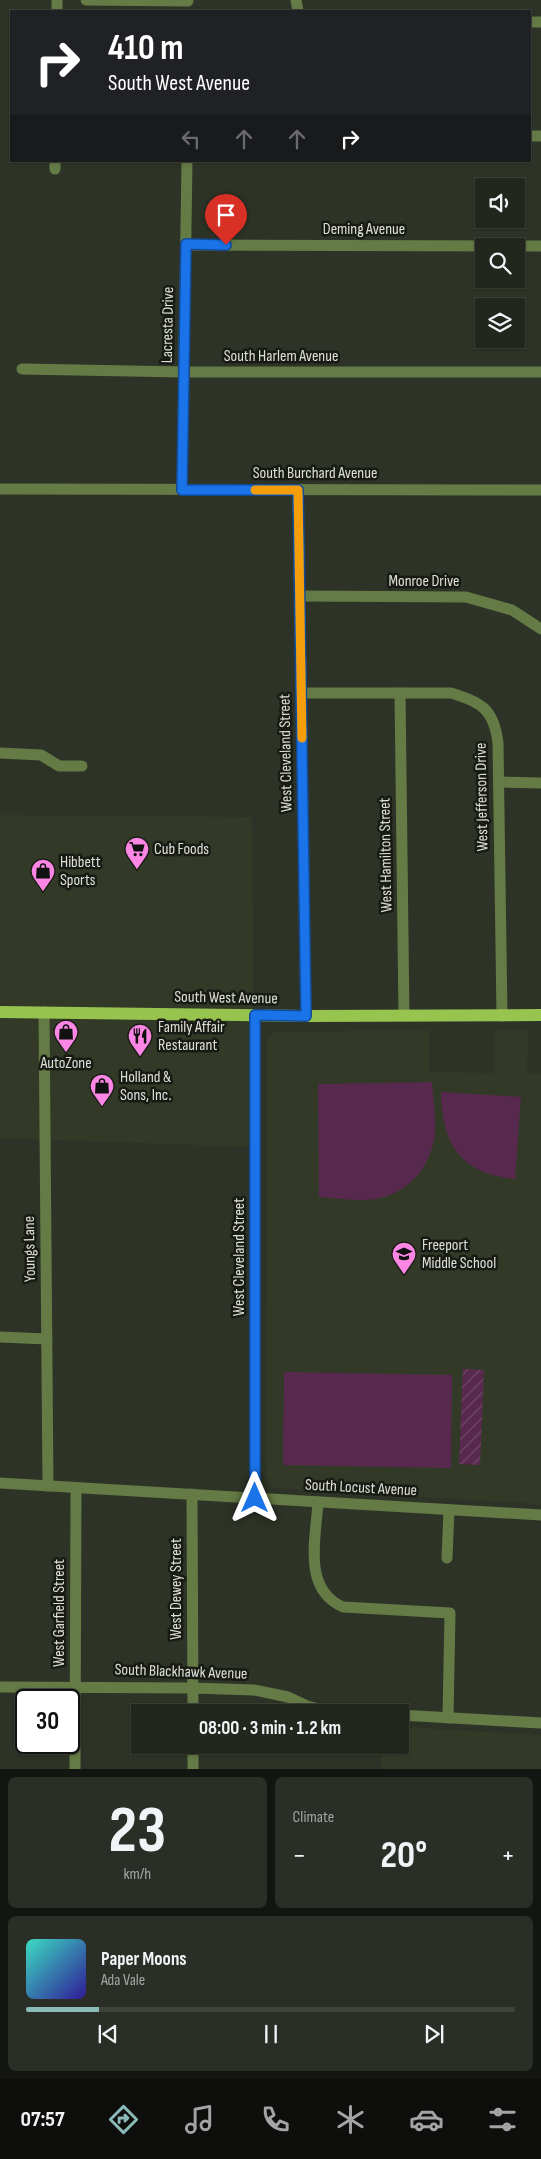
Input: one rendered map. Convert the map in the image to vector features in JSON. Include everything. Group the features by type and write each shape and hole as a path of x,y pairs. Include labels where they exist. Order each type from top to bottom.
{"main road":[{"name":"South West Avenue","path":"0,1012 306,1016 541,1015"}],"street":[{"path":"86,0 188,4"},
{"name":"Lacresta Drive","path":"182,490 187,162"},
{"name":"Deming Avenue","path":"186,244 541,246"},
{"name":"South Harlem Avenue","path":"22,369 184,372 541,372"},
{"name":"South Burchard Avenue","path":"0,489 541,490"},
{"name":"West Cleveland Street","path":"298,490 306,1016"},
{"name":"Monroe Drive","path":"300,596 466,597 512,610 541,629"},
{"name":"West Jefferson Drive","path":"302,693 451,693 472,699 487,710 496,726 499,782 502,1016"},
{"name":"West Hamilton Street","path":"400,693 404,1016"},
{"path":"0,753 41,755 59,766 82,766"},
{"path":"499,782 541,782"},
{"name":"Youngs Lane","path":"44,1012 48,1486"},
{"name":"West Cleveland Street","path":"255,1015 255,1498"},
{"path":"0,1336 47,1339"},
{"name":"South Locust Avenue","path":"0,1483 541,1515"},
{"name":"West Garfield Street","path":"75,1769 76,1488"},
{"name":"West Dewey Street","path":"192,1494 193,1704"},
{"path":"318,1502 315,1568 317,1582 324,1594 332,1602 343,1607 450,1614 448,1718"},
{"path":"447,1558 449,1510"},
{"name":"South Blackhawk Avenue","path":"0,1687 75,1686 254,1690 288,1697 303,1704"},
{"path":"409,1716 541,1723"},
{"path":"193,1754 193,1769"}],"shaded area":[{"path":"0,815 252,817 255,1147 0,1138"},
{"name":"Freeport Middle School","path":"429,1030 429,1072 494,1073 495,1030 528,1031 527,1073 541,1073 541,1504 273,1488 266,1477 267,1040 274,1032"},
{"path":"432,1082 435,1120 433,1143 426,1163 412,1181 394,1193 376,1199 360,1200 319,1197 318,1084"},
{"path":"441,1092 521,1097 515,1179 480,1171 458,1153 450,1141 445,1127"},
{"path":"463,1369 484,1370 480,1465 459,1464"},
{"path":"284,1372 452,1375 451,1468 283,1465"},
{"path":"409,1728 541,1735 541,1769 381,1769 382,1754 409,1754"}],"slow traffic":[{"path":"255,490 298,490 302,738"}],"place":[{"name":"Cub Foods","path":"137,870"},
{"name":"Hibbett Sports","path":"43,892"},
{"name":"AutoZone","path":"66,1053"},
{"name":"Family Affair Restaurant","path":"140,1057"},
{"name":"Holland & Sons, Inc.","path":"102,1107"},
{"name":"Freeport Middle School","path":"404,1275"}],"route":[{"path":"226,245 186,244 182,490 298,490 306,1016 255,1015 255,1498"}]}
